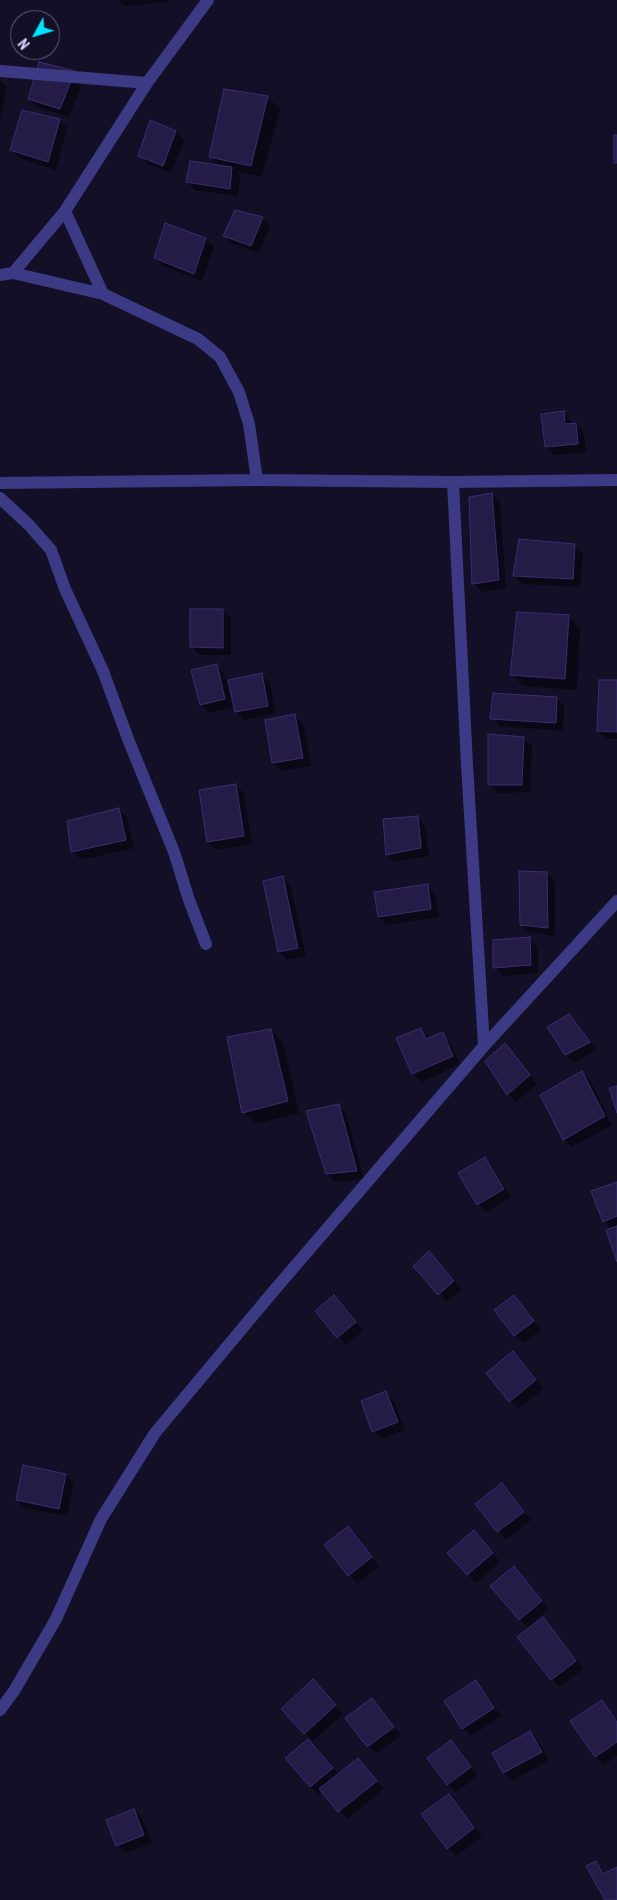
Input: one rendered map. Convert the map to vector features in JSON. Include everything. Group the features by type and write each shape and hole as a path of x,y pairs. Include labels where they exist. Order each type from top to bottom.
{"street":[{"path":"14,273 65,211 147,83 208,0"},
{"path":"0,72 147,83"},
{"path":"65,211 103,294"},
{"path":"0,275 14,273 103,294 198,339 220,357 238,392 249,424 257,480"},
{"path":"0,483 257,480 454,482 617,480"},
{"path":"454,482 467,765 484,1046"},
{"path":"0,498 29,525 51,550 65,589 103,671 131,748 174,852 189,900 206,944"},
{"path":"0,1710 14,1691 56,1619 101,1519 155,1433 271,1294 484,1046 617,900"}],"building":[{"path":"39,62 75,71 60,109 28,99"},
{"path":"224,89 268,96 251,166 209,157"},
{"path":"22,110 60,119 48,162 10,150"},
{"path":"150,120 176,131 163,166 138,156"},
{"path":"614,135 617,135 617,163 614,163"},
{"path":"190,161 232,167 230,189 186,182"},
{"path":"235,210 263,217 251,246 223,236"},
{"path":"165,223 206,238 194,274 154,258"},
{"path":"564,411 565,424 576,423 578,444 545,447 541,414"},
{"path":"492,493 499,580 472,584 469,497"},
{"path":"519,539 575,544 573,579 513,576"},
{"path":"190,609 223,609 223,648 190,647"},
{"path":"517,612 569,615 565,679 510,675"},
{"path":"217,664 225,699 200,705 191,670"},
{"path":"262,673 268,706 235,712 228,680"},
{"path":"599,680 617,680 617,732 597,731"},
{"path":"493,693 557,697 556,723 490,719"},
{"path":"295,714 303,758 272,763 265,720"},
{"path":"488,734 524,737 522,785 488,785"},
{"path":"236,784 244,836 207,842 199,790"},
{"path":"119,808 126,840 71,852 67,821"},
{"path":"418,816 421,848 386,855 383,819"},
{"path":"519,871 547,872 548,928 520,925"},
{"path":"283,876 298,948 278,952 263,881"},
{"path":"428,884 431,909 378,917 374,892"},
{"path":"530,937 531,965 493,968 493,940"},
{"path":"569,1014 590,1042 565,1055 547,1027"},
{"path":"421,1028 426,1039 443,1032 453,1056 412,1074 396,1038"},
{"path":"271,1029 288,1101 242,1113 227,1037"},
{"path":"505,1043 530,1075 507,1095 485,1061"},
{"path":"582,1071 605,1116 563,1140 540,1095"},
{"path":"617,1086 617,1113 609,1088"},
{"path":"339,1104 357,1171 326,1174 306,1111"},
{"path":"485,1157 504,1189 477,1205 458,1173"},
{"path":"617,1182 617,1216 603,1222 591,1191"},
{"path":"617,1226 617,1262 606,1230"},
{"path":"429,1251 454,1281 438,1295 413,1266"},
{"path":"334,1295 356,1322 337,1338 315,1311"},
{"path":"514,1295 534,1321 514,1336 494,1310"},
{"path":"513,1351 536,1380 509,1402 486,1373"},
{"path":"386,1391 398,1422 372,1432 361,1401"},
{"path":"23,1465 66,1474 59,1509 16,1500"},
{"path":"502,1483 524,1512 497,1532 475,1504"},
{"path":"348,1526 372,1557 348,1576 324,1545"},
{"path":"474,1530 493,1553 467,1575 447,1553"},
{"path":"514,1566 542,1601 519,1620 490,1586"},
{"path":"543,1617 576,1661 551,1680 517,1637"},
{"path":"313,1679 336,1705 304,1734 281,1709"},
{"path":"476,1680 494,1708 462,1729 444,1701"},
{"path":"372,1698 394,1727 367,1747 345,1718"},
{"path":"602,1700 617,1722 617,1742 595,1757 570,1721"},
{"path":"530,1731 542,1752 503,1773 492,1753"},
{"path":"308,1739 333,1768 310,1787 285,1758"},
{"path":"451,1740 471,1767 447,1785 427,1758"},
{"path":"358,1758 377,1781 338,1812 319,1789"},
{"path":"449,1794 474,1828 447,1849 421,1814"},
{"path":"134,1809 144,1835 116,1846 106,1820"},
{"path":"596,1861 603,1874 617,1867 617,1900 605,1900 586,1866"}]}
